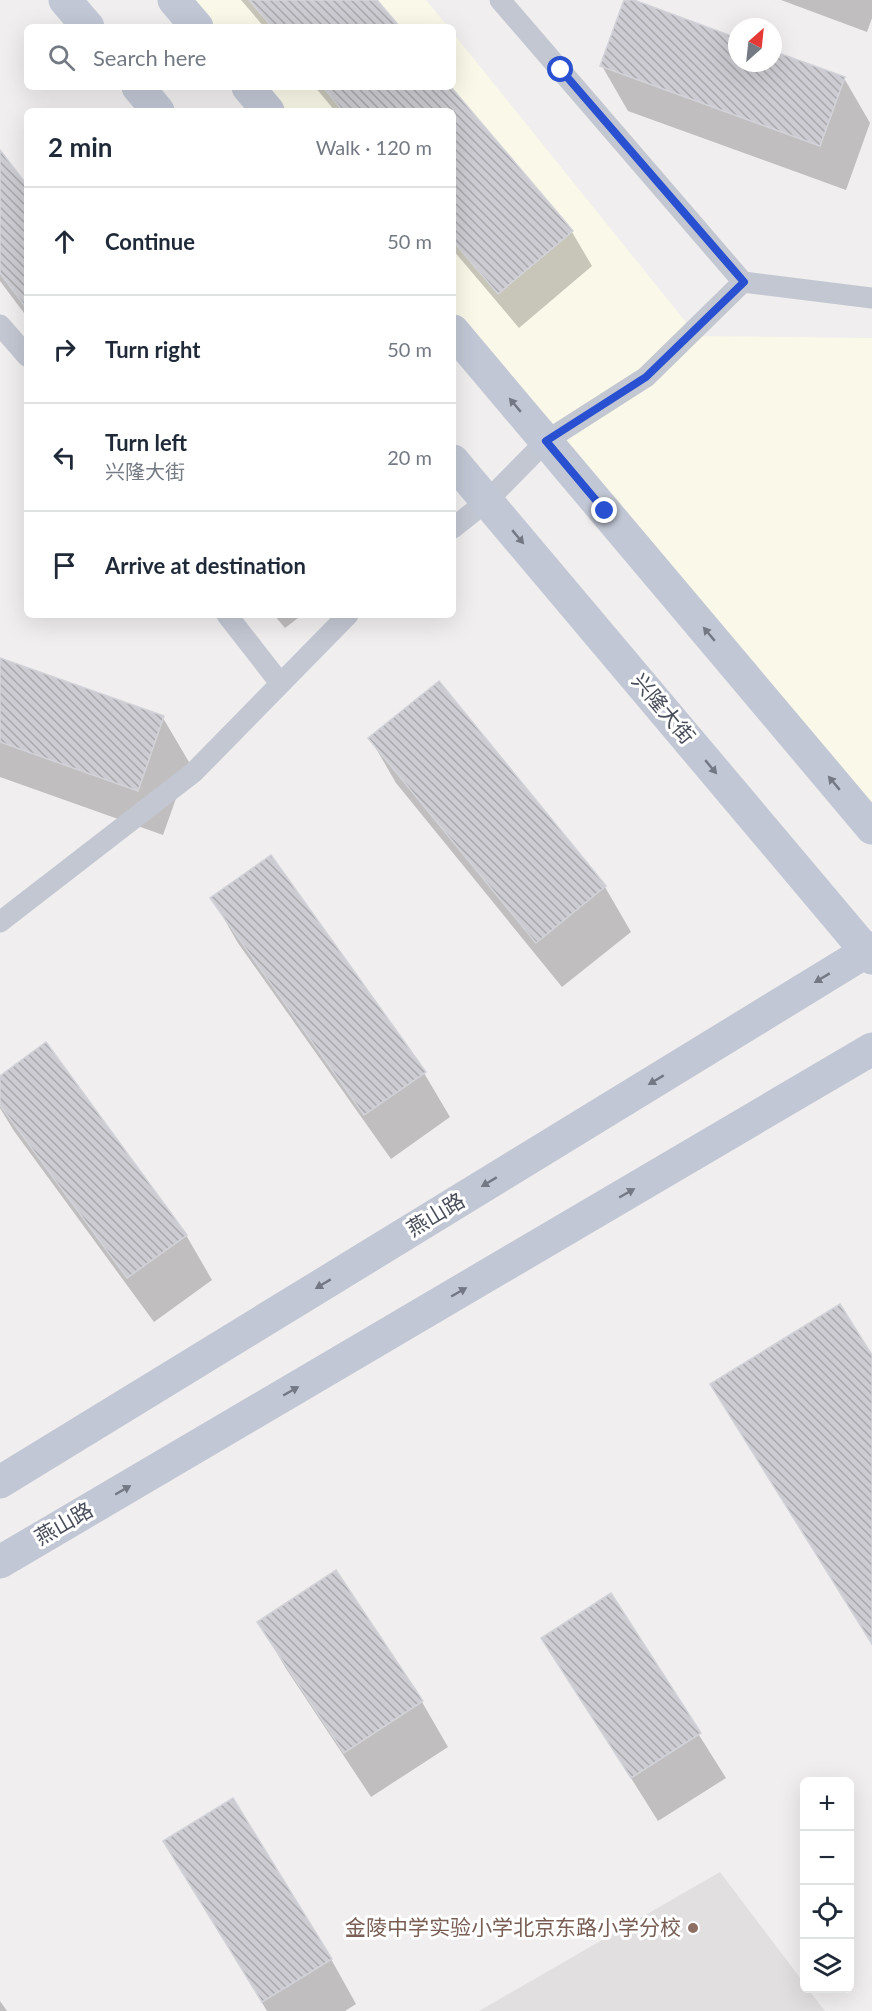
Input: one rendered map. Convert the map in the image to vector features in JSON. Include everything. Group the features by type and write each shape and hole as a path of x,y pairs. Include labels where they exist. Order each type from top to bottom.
{"street":[{"path":"65,0 85,24"},
{"path":"174,0 194,24"},
{"path":"140,90 156,108"},
{"path":"250,90 266,108"},
{"path":"456,335 872,828"},
{"name":"兴隆大街","path":"456,465 870,952"},
{"name":"燕山路","path":"0,1482 870,952"},
{"name":"燕山路","path":"0,1562 872,1049"}],"lane":[{"path":"500,0 744,282 872,298"},
{"path":"456,526 487,501 546,441 646,377 744,282"},
{"path":"0,325 24,353"},
{"path":"229,618 280,683"},
{"path":"0,922 194,772 345,618"}],"shaded area":[{"path":"175,0 426,0 446,24 195,24"},
{"path":"456,37 697,336 872,338 872,828 456,334 456,108 266,108 250,90 456,90"},
{"name":"金陵中学实验小学北京东路小学分校","path":"720,1872 800,1978 800,1993 811,1993 825,2011 479,2011"}],"building":[{"path":"249,0 377,0 397,24 269,24"},
{"path":"624,0 634,0 728,35 728,72 782,72 782,54 845,77 820,146 600,66"},
{"path":"326,90 454,90 573,231 498,294 456,245 456,108 340,108"},
{"path":"0,150 24,181 24,305 0,273"},
{"path":"0,658 164,716 138,791 0,742"},
{"path":"439,681 606,886 536,943 368,738"},
{"path":"271,855 426,1072 364,1115 210,898"},
{"path":"46,1042 187,1235 127,1278 0,1105 0,1076"},
{"path":"840,1304 872,1355 872,1644 710,1384"},
{"path":"336,1570 423,1701 344,1753 257,1622"},
{"path":"611,1593 701,1733 631,1778 541,1638"},
{"path":"233,1798 332,1959 262,2002 163,1841"}],"place":[{"name":"金陵中学实验小学北京东路小学分校","path":"693,1928"}],"route":[{"path":"561,70 744,282 646,377 546,441 605,511"}]}
